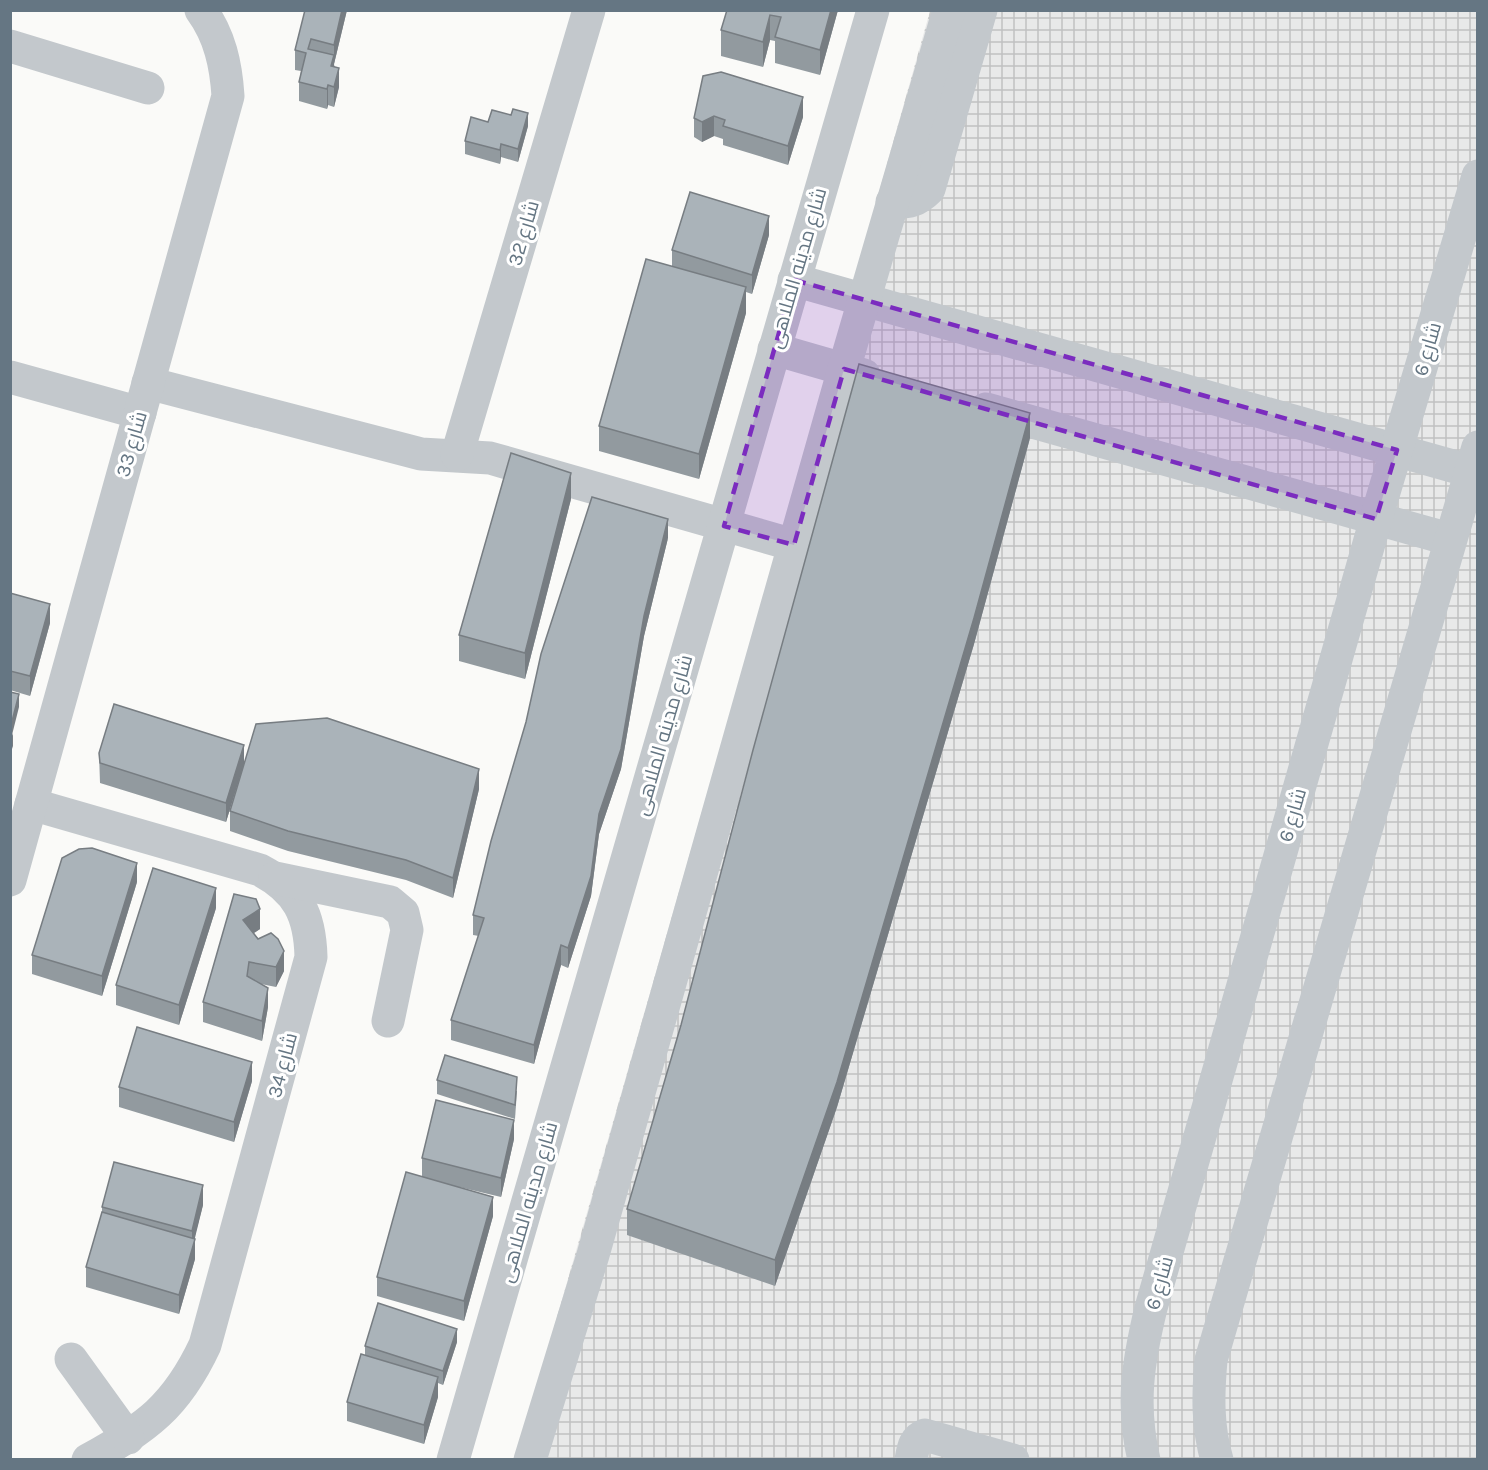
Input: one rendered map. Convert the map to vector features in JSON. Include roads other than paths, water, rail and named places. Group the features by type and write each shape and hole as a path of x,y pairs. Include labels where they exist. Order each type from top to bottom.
{"street":[{"name":"شارع 33","path":"10,880 228,96 226,69 219,43 201,10"},
{"name":"شارع 32","path":"457,455 589,10"},
{"name":"شارع مدينه الملاهى","path":"453,1460 873,10"},
{"path":"530,1460 593,1255 948,10"},
{"path":"892,202 909,203 920,198 929,189 981,10"},
{"path":"10,46 148,88"},
{"name":"شارع 6","path":"1144,1460 1139,1438 1136,1397 1140,1356 1151,1308 1376,519 1476,183"},
{"path":"794,280 1397,450 1474,459 1211,1360 1208,1399 1211,1439 1217,1460"},
{"path":"774,349 889,382"},
{"path":"10,377 144,398 421,453 490,459 794,545"},
{"path":"957,401 1449,539"},
{"name":"شارع 34","path":"31,804 260,870 275,878 292,893 304,912 311,934 311,957 205,1345 195,1367 167,1406 148,1424 128,1438 88,1460"},
{"path":"275,878 390,902 403,913 407,930 388,1021"},
{"path":"71,1359 128,1438"},
{"path":"910,1460 915,1443 925,1435 1013,1460"}]}
